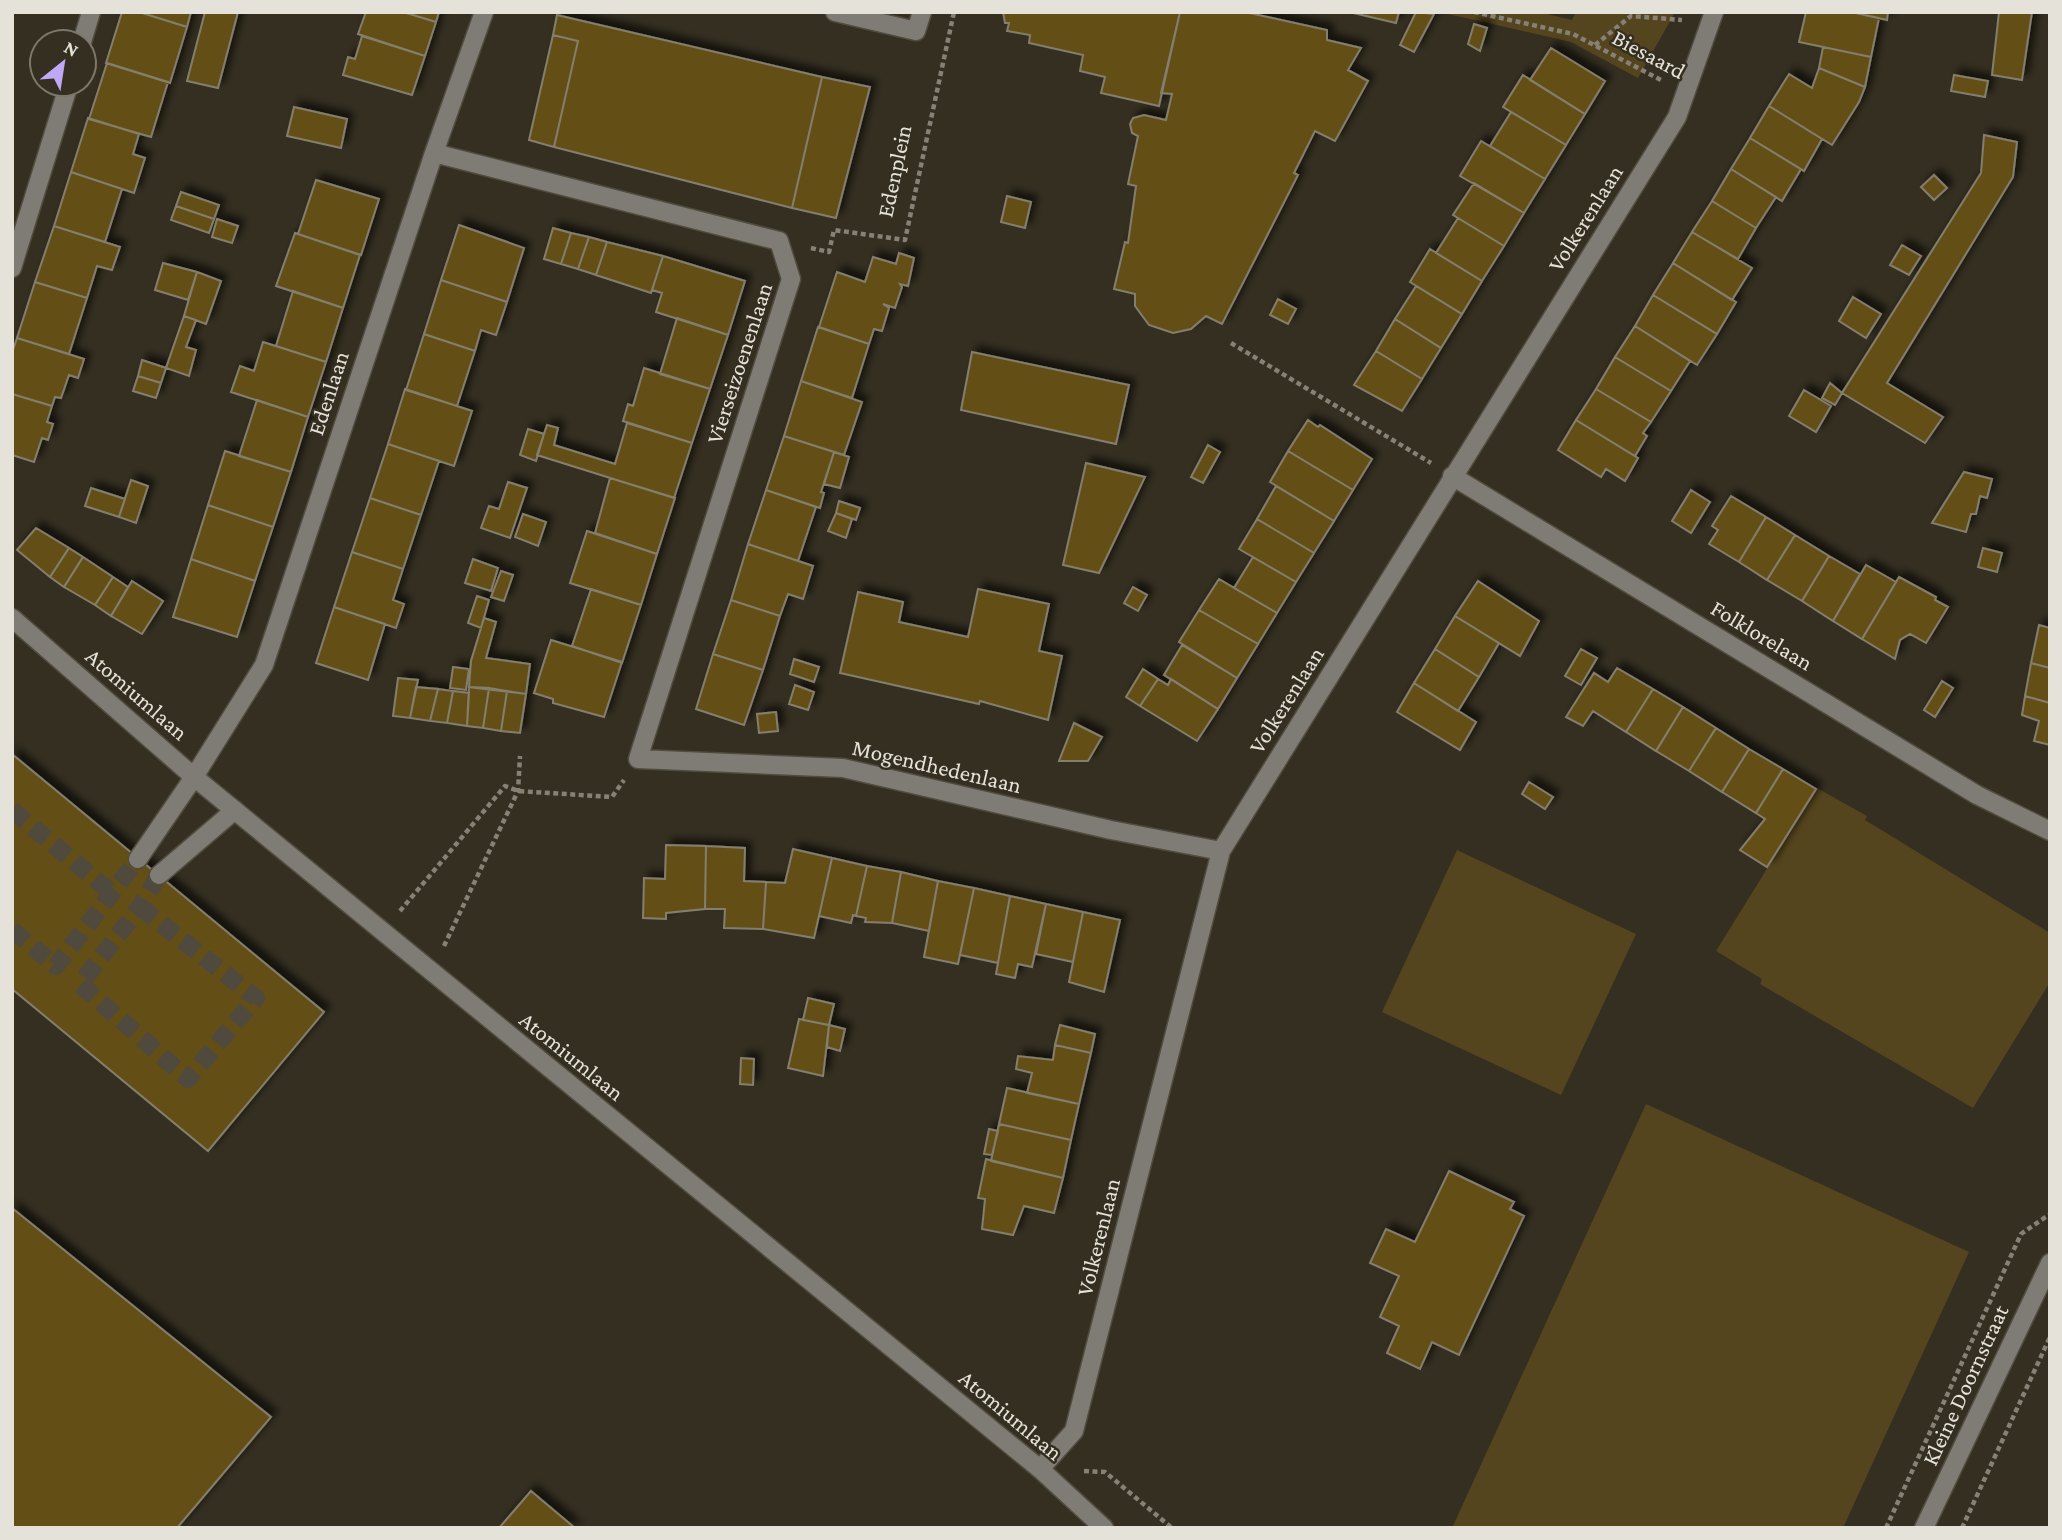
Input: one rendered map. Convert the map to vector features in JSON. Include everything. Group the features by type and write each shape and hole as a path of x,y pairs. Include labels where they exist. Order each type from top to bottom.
{"street":[{"name":"Edenlaan","path":"138,859 194,777 264,665 434,153 484,12"},
{"path":"835,12 916,31 922,12"},
{"name":"Volkerenlaan","path":"1040,1469 1074,1431 1222,851 1677,117 1712,18"},
{"path":"12,268 65,98"},
{"path":"434,153 779,241"},
{"name":"Vierseizoenenlaan","path":"638,759 792,279 779,241"},
{"name":"Folklorelaan","path":"1452,476 1977,795 2050,831"},
{"name":"Atomiumlaan","path":"12,618 194,777 1040,1469 1104,1528"},
{"name":"Mogendhedenlaan","path":"638,759 843,768 1111,830 1222,851"},
{"path":"159,875 234,810"},
{"name":"Kleine Doornstraat","path":"1924,1528 2050,1263"}],"path":[{"name":"Edenplein","path":"779,241 829,252 834,230 905,240 954,12"},
{"name":"Biesaard","path":"1474,12 1573,34 1686,94"},
{"path":"1595,46 1631,16 1712,18"},
{"path":"1231,344 1452,476"},
{"path":"431,972 518,791 520,756"},
{"path":"383,931 505,786 518,791 612,797 638,759"},
{"path":"1886,1528 2021,1234 2050,1214"},
{"path":"1962,1528 2050,1337"},
{"path":"1040,1469 1105,1472 1172,1528"}],"shaded area":[{"path":"1439,12 1538,12 1572,20 1576,12 1674,14 1638,78 1571,42"},
{"path":"1817,788 1867,816 1865,820 2050,933 2050,982 1973,1108 1760,984 1762,979 1716,951"},
{"path":"1457,850 1636,934 1561,1095 1382,1012"},
{"path":"1646,1104 1969,1252 1843,1528 1452,1528"}],"building":[{"path":"122,12 139,12 187,27 170,83 106,63"},
{"path":"139,12 191,12 187,27"},
{"path":"205,12 238,12 218,88 187,81"},
{"path":"366,12 403,12 436,22 425,56 358,34"},
{"path":"403,12 439,12 436,22"},
{"path":"1003,12 1180,12 1159,106 1101,93 1105,77 1080,71 1083,55 1029,43 1030,35 1007,31 1009,23 1005,23"},
{"path":"1180,12 1245,12 1327,30 1327,40 1361,48 1348,70 1368,81 1335,141 1315,131 1294,173 1298,175 1222,324 1206,316 1191,329 1173,333 1149,325 1135,306 1135,294 1114,289 1125,242 1128,243 1136,186 1128,184 1138,136 1132,133 1130,124 1133,118 1144,115 1166,120 1172,94 1161,93"},
{"path":"1349,12 1399,12 1396,23"},
{"path":"1416,12 1434,14 1414,52 1400,45"},
{"path":"1806,12 1851,12 1879,18 1871,57 1799,42"},
{"path":"1851,12 1888,12 1887,20"},
{"path":"1999,12 2032,12 2022,80 1992,75"},
{"path":"557,15 822,77 792,208 554,147 578,41 553,35"},
{"path":"1474,24 1487,28 1480,51 1468,44"},
{"path":"553,35 578,41 554,147 529,140"},
{"path":"362,36 425,56 412,95 343,75 348,57 355,59"},
{"path":"1823,47 1871,57 1865,87 1819,68"},
{"path":"1551,48 1605,81 1585,114 1530,80"},
{"path":"107,63 168,82 151,137 89,119 98,98"},
{"path":"1819,68 1865,87 1859,102 1832,145 1769,106 1789,74 1812,88"},
{"path":"1523,75 1585,114 1566,145 1503,107"},
{"path":"1954,75 1988,81 1985,97 1951,91"},
{"path":"822,77 870,87 836,218 792,208"},
{"path":"1769,106 1822,139 1804,171 1750,138"},
{"path":"294,107 347,119 341,148 287,136"},
{"path":"1511,112 1566,145 1545,179 1490,146"},
{"path":"88,118 139,134 133,154 145,158 134,193 71,172"},
{"path":"1984,135 2017,142 2013,177 1887,383 1943,417 1925,443 1842,393 1981,173"},
{"path":"1750,138 1801,169 1782,201 1731,169"},
{"path":"1481,141 1545,179 1524,213 1460,176"},
{"path":"1731,169 1776,197 1756,228 1712,201"},
{"path":"71,172 122,189 105,242 54,226"},
{"path":"1934,175 1947,188 1934,200 1921,187"},
{"path":"316,180 379,199 361,255 298,234"},
{"path":"1474,183 1524,213 1504,246 1453,215"},
{"path":"181,192 219,205 214,219 176,206"},
{"path":"1007,196 1031,202 1025,228 1001,222"},
{"path":"1712,201 1756,228 1738,259 1692,232"},
{"path":"176,206 214,219 209,233 171,220"},
{"path":"1458,218 1504,246 1482,281 1436,253"},
{"path":"217,219 238,226 232,243 212,237"},
{"path":"459,225 524,248 507,302 441,280"},
{"path":"54,226 120,247 112,270 97,266 87,298 35,282"},
{"path":"553,228 571,233 561,264 544,259"},
{"path":"1692,232 1752,268 1732,300 1673,263"},
{"path":"295,233 360,255 343,308 276,286"},
{"path":"571,233 589,237 578,269 561,264"},
{"path":"589,237 607,242 596,275 578,269"},
{"path":"607,242 663,256 651,293 596,275"},
{"path":"1902,245 1921,256 1909,275 1890,265"},
{"path":"1430,249 1482,281 1462,314 1410,282"},
{"path":"899,253 914,258 908,286 900,284 902,287 895,308 883,304 889,308 882,331 874,329 869,344 819,327 837,272 865,282 873,257 896,264"},
{"path":"663,256 745,281 728,335 656,312 662,293 652,290"},
{"path":"163,263 197,272 188,300 155,290"},
{"path":"1673,263 1736,302 1717,334 1653,295"},
{"path":"197,272 221,281 206,324 184,316"},
{"path":"441,280 507,302 496,335 481,330 475,351 424,334"},
{"path":"35,282 87,298 69,354 17,338"},
{"path":"1416,286 1462,314 1441,348 1395,319"},
{"path":"293,291 343,308 326,362 276,346"},
{"path":"1653,295 1717,334 1697,365 1635,326"},
{"path":"1853,297 1881,314 1866,338 1839,321"},
{"path":"1278,299 1296,309 1288,324 1270,315"},
{"path":"184,316 196,320 186,347 196,350 189,376 166,368"},
{"path":"677,318 728,335 710,389 660,374"},
{"path":"1395,319 1441,348 1422,379 1376,351"},
{"path":"1635,326 1690,361 1671,391 1615,357"},
{"path":"818,327 869,344 852,398 801,381"},
{"path":"424,334 475,351 457,406 406,390"},
{"path":"17,338 84,359 78,378 69,375 61,398 55,397 52,406 12,394 12,353"},
{"path":"263,342 326,362 308,417 231,392 240,366 254,371"},
{"path":"1376,351 1422,379 1402,411 1354,385"},
{"path":"972,352 1129,385 1116,444 961,410"},
{"path":"1615,357 1671,391 1651,422 1596,389"},
{"path":"142,360 166,368 161,383 138,376"},
{"path":"644,368 710,389 692,443 623,421 628,404 633,406"},
{"path":"138,376 161,383 156,398 133,391"},
{"path":"801,381 862,402 844,455 784,436"},
{"path":"1830,383 1842,393 1835,405 1822,398"},
{"path":"405,389 472,411 454,466 388,444"},
{"path":"1596,389 1651,422 1643,433 1647,436 1635,456 1576,420"},
{"path":"1804,390 1831,406 1816,432 1789,416"},
{"path":"12,394 52,406 47,422 53,424 48,440 42,438 34,462 12,455"},
{"path":"257,400 308,417 291,472 239,456"},
{"path":"1308,420 1372,459 1353,490 1288,451"},
{"path":"1576,420 1638,458 1625,481 1606,469 1601,477 1558,450"},
{"path":"627,423 692,443 674,498 537,455 547,425 558,428 554,445 615,464"},
{"path":"528,429 544,434 536,461 520,455"},
{"path":"784,436 834,452 821,492 824,493 820,508 766,490"},
{"path":"388,444 439,461 421,515 370,498"},
{"path":"1208,445 1220,452 1203,483 1191,477"},
{"path":"225,451 291,472 273,527 208,505"},
{"path":"1288,451 1353,490 1334,521 1270,482"},
{"path":"834,452 849,457 840,488 824,484"},
{"path":"1086,463 1145,477 1099,573 1063,565"},
{"path":"1964,472 1992,479 1987,498 1980,496 1976,514 1971,514 1966,532 1932,523"},
{"path":"610,478 675,498 657,554 595,533"},
{"path":"131,480 148,486 136,523 119,517"},
{"path":"508,482 527,488 510,538 481,528 489,506 499,509"},
{"path":"1276,486 1334,521 1314,553 1257,519"},
{"path":"91,488 125,499 119,517 85,506"},
{"path":"766,490 816,507 798,561 748,544"},
{"path":"1691,490 1710,502 1691,533 1672,521"},
{"path":"1731,496 1766,517 1739,562 1709,544 1718,530 1712,526"},
{"path":"370,498 421,515 403,569 352,552"},
{"path":"839,501 860,508 856,520 836,513"},
{"path":"208,505 273,527 255,581 191,559"},
{"path":"836,513 852,519 846,538 828,531"},
{"path":"523,514 546,522 538,546 515,537"},
{"path":"1766,517 1795,535 1767,580 1739,562"},
{"path":"1257,519 1314,553 1296,582 1239,549"},
{"path":"36,528 69,548 50,577 17,550"},
{"path":"587,531 657,554 641,605 570,583"},
{"path":"1795,535 1829,556 1802,601 1767,580"},
{"path":"748,544 813,566 803,599 788,594 780,616 731,600"},
{"path":"69,548 83,557 64,587 50,577"},
{"path":"1983,548 2002,553 1997,572 1978,567"},
{"path":"352,552 403,569 393,600 404,604 396,628 334,607"},
{"path":"1829,556 1860,574 1833,621 1802,601"},
{"path":"83,557 113,577 95,605 64,587"},
{"path":"1253,557 1296,582 1277,613 1234,588"},
{"path":"191,559 255,581 237,637 173,617"},
{"path":"473,559 498,568 491,591 465,583"},
{"path":"1866,565 1896,582 1862,639 1833,621"},
{"path":"501,571 513,575 504,601 491,597"},
{"path":"113,577 128,587 111,616 95,605"},
{"path":"1899,577 1936,597 1935,600 1948,607 1926,643 1910,634 1900,640 1895,659 1862,639"},
{"path":"1219,579 1277,613 1258,644 1199,610"},
{"path":"132,581 163,601 142,634 111,616"},
{"path":"1478,581 1539,621 1520,656 1455,616"},
{"path":"1133,587 1147,595 1138,611 1124,603"},
{"path":"591,589 641,605 622,663 572,646"},
{"path":"978,589 1049,604 1039,651 1062,656 1048,720 980,701 979,704 840,673 858,592 903,602 899,622 968,637"},
{"path":"477,596 489,600 481,628 468,623"},
{"path":"731,600 780,616 763,670 713,654"},
{"path":"334,607 385,624 368,680 316,663"},
{"path":"1199,610 1258,644 1237,678 1179,642"},
{"path":"1455,616 1499,643 1479,677 1435,649"},
{"path":"484,618 496,622 486,658 530,664 526,694 469,687 471,661"},
{"path":"2039,625 2050,628 2050,668 2031,663"},
{"path":"551,640 622,662 604,717 553,703 553,699 534,693"},
{"path":"1182,645 1237,678 1218,709 1164,675"},
{"path":"1435,649 1479,677 1458,711 1414,683"},
{"path":"1581,649 1597,658 1581,685 1565,676"},
{"path":"713,654 763,670 744,725 696,709"},
{"path":"794,659 819,667 814,682 790,674"},
{"path":"2031,663 2050,668 2050,703 2025,696"},
{"path":"453,667 469,669 466,690 450,688"},
{"path":"1617,668 1653,689 1626,732 1593,711 1583,726 1566,717 1594,673 1608,682"},
{"path":"1143,669 1158,679 1140,706 1126,697"},
{"path":"398,678 418,680 410,718 393,716"},
{"path":"1158,679 1168,685 1171,679 1218,709 1197,741 1140,706"},
{"path":"1942,681 1953,688 1935,717 1924,710"},
{"path":"1414,683 1476,722 1460,750 1397,712"},
{"path":"795,685 814,692 808,710 789,704"},
{"path":"416,687 438,689 430,721 410,718"},
{"path":"469,687 489,688 483,728 467,726"},
{"path":"489,688 507,691 501,731 483,728"},
{"path":"438,689 453,691 447,723 430,721"},
{"path":"1653,689 1683,707 1656,751 1626,732"},
{"path":"453,691 469,693 467,726 447,723"},
{"path":"507,691 526,694 520,733 501,731"},
{"path":"2025,696 2050,703 2050,745 2034,741 2039,721 2022,715"},
{"path":"1683,707 1716,728 1689,771 1656,751"},
{"path":"776,712 778,731 759,733 757,714"},
{"path":"1074,723 1102,737 1088,761 1059,761"},
{"path":"1716,728 1749,749 1722,792 1689,771"},
{"path":"1749,749 1783,769 1756,813 1722,792"},
{"path":"12,754 324,1012 208,1151 12,989"},
{"path":"1783,769 1816,789 1767,867 1740,850 1765,819 1756,813"},
{"path":"1529,782 1553,797 1545,809 1522,794"},
{"path":"666,845 706,846 705,909 666,913 666,919 643,918 644,878 665,879"},
{"path":"706,846 745,848 744,881 766,882 763,929 724,928 725,909 705,909"},
{"path":"793,849 832,858 814,938 763,929 766,882 785,883"},
{"path":"832,858 867,866 856,916 853,915 851,923 819,916"},
{"path":"867,866 901,872 892,923 865,922 866,918 856,916"},
{"path":"901,872 938,881 929,931 892,923"},
{"path":"938,881 974,888 958,964 924,957"},
{"path":"974,888 1010,896 998,963 960,955"},
{"path":"1010,896 1046,904 1032,967 1018,964 1015,978 996,974"},
{"path":"1046,904 1083,912 1073,962 1036,954"},
{"path":"1083,912 1120,920 1104,992 1069,982"},
{"path":"808,998 834,1004 829,1025 803,1020"},
{"path":"799,1019 829,1025 823,1076 788,1068"},
{"path":"829,1025 845,1029 840,1051 827,1047"},
{"path":"1060,1025 1095,1034 1091,1053 1055,1045"},
{"path":"1055,1045 1091,1053 1079,1104 1027,1093 1032,1073 1016,1069 1018,1056 1053,1060"},
{"path":"741,1058 754,1059 753,1085 740,1084"},
{"path":"1007,1088 1079,1104 1071,1140 999,1124"},
{"path":"999,1124 1071,1140 1063,1178 991,1161"},
{"path":"989,1129 998,1131 992,1155 984,1154"},
{"path":"986,1159 1063,1178 1054,1213 1024,1206 1013,1235 982,1229 985,1199 978,1198"},
{"path":"1449,1171 1514,1202 1510,1209 1524,1216 1459,1355 1432,1342 1420,1369 1387,1353 1399,1326 1380,1317 1399,1276 1370,1263 1386,1229 1415,1242"},
{"path":"12,1208 271,1417 177,1528 12,1528"},
{"path":"531,1491 575,1528 499,1528"}],"tunnel":[{"path":"12,810 113,894"},
{"path":"12,930 56,966 138,859"},
{"path":"140,907 256,998 188,1079 80,984 140,907 159,875"}]}
